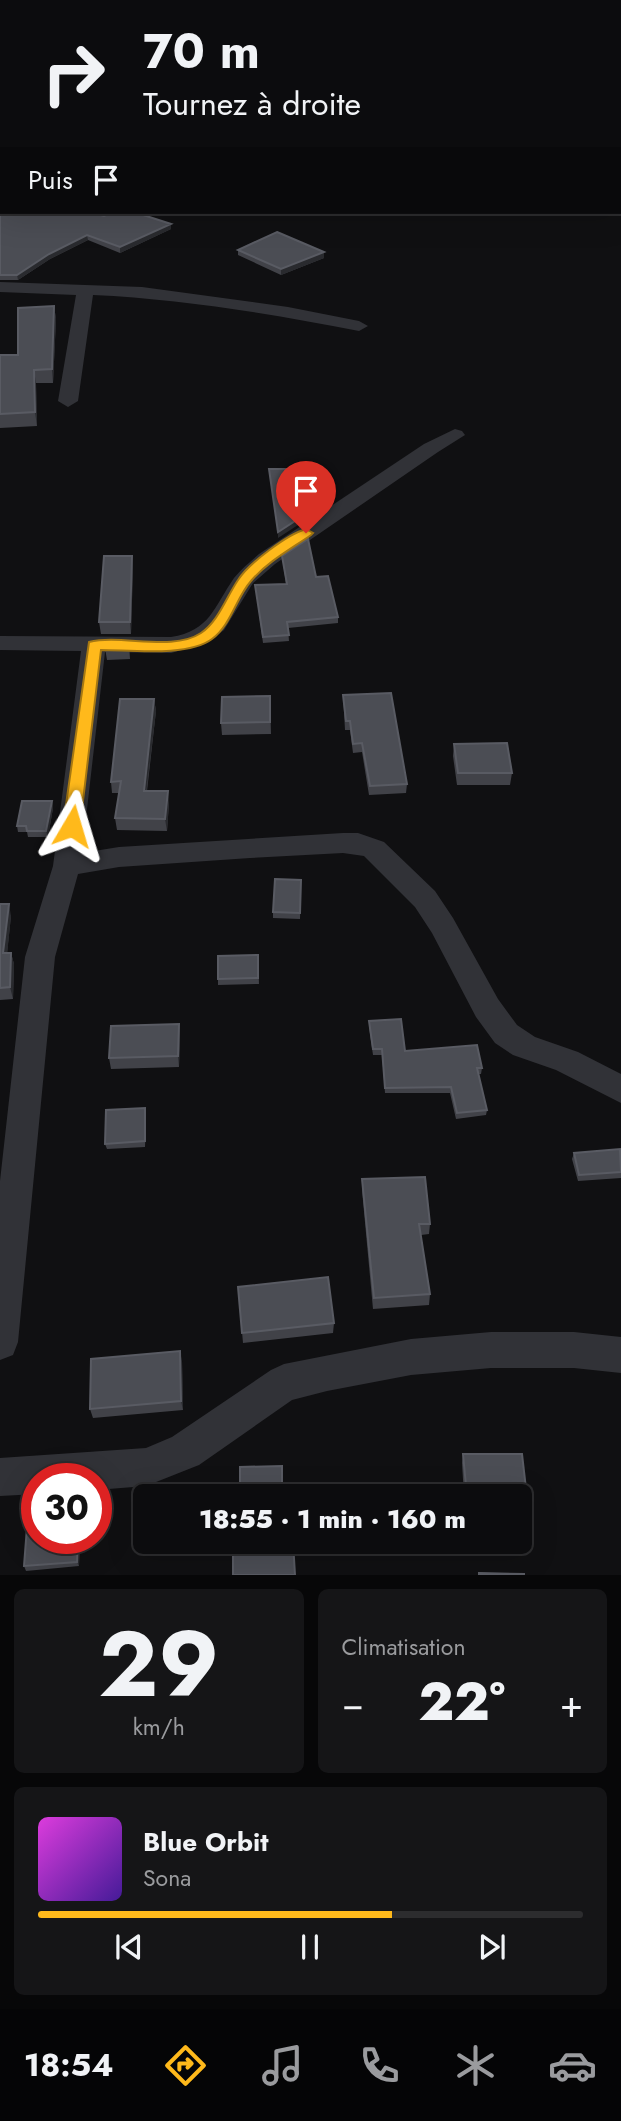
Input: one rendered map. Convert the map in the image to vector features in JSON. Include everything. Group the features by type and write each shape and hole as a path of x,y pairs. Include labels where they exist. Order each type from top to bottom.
{"street":[{"path":"0,287 85,292 121,290 178,296 359,326"},
{"path":"68,401 85,292"},
{"path":"0,643 171,645 190,643 207,636 218,624 245,579 267,559 431,447 455,435"},
{"path":"0,1342 40,957 67,866 94,645"},
{"path":"67,866 119,857 342,843 374,849 425,899 443,926 487,1008 506,1034 524,1046 567,1061 621,1089"},
{"path":"0,1477 146,1467 185,1451 284,1384 339,1371 411,1357 491,1350 574,1350 621,1355"}],"building":[{"path":"0,214 140,214 171,224 120,247 87,235 49,254 17,275 0,275"},
{"path":"277,232 324,252 281,269 238,250"},
{"path":"54,306 52,369 34,370 35,412 0,414 0,355 18,355 18,308"},
{"path":"269,469 292,469 298,519 278,532"},
{"path":"308,539 316,577 328,576 338,617 287,622 289,635 263,637 255,585 287,584 282,556"},
{"path":"104,556 132,556 130,622 99,622"},
{"path":"106,643 129,643 129,647 105,648"},
{"path":"391,693 407,784 370,786 362,743 353,744 350,721 346,721 343,695"},
{"path":"270,696 270,722 221,723 222,697"},
{"path":"120,699 154,699 144,791 168,791 165,819 115,818 121,781 111,782"},
{"path":"507,743 512,773 458,773 454,744"},
{"path":"22,801 52,801 46,831 27,831 26,826 17,826"},
{"path":"275,879 301,880 300,913 273,912"},
{"path":"0,904 9,904 3,953 11,953 10,987 0,988"},
{"path":"258,955 258,978 218,979 218,956"},
{"path":"401,1019 405,1051 477,1045 482,1068 477,1068 487,1110 457,1113 451,1087 385,1088 382,1049 373,1049 369,1021"},
{"path":"179,1024 178,1056 109,1058 111,1026"},
{"path":"145,1108 145,1141 105,1144 106,1110"},
{"path":"620,1149 621,1172 579,1175 574,1153"},
{"path":"425,1177 430,1224 419,1224 430,1294 374,1298 362,1179"},
{"path":"328,1277 334,1323 242,1333 238,1287"},
{"path":"180,1351 181,1401 90,1409 91,1359"},
{"path":"463,1454 522,1454 525,1484 466,1484"},
{"path":"282,1466 282,1484 240,1484 240,1467"},
{"path":"25,1554 77,1554 77,1562 24,1566"},
{"path":"233,1554 294,1554 295,1575 233,1575"},
{"path":"524,1574 524,1575 479,1575"}],"route":[{"path":"72,826 94,645 171,645 190,643 207,636 218,624 245,579 267,559 306,533"}]}
